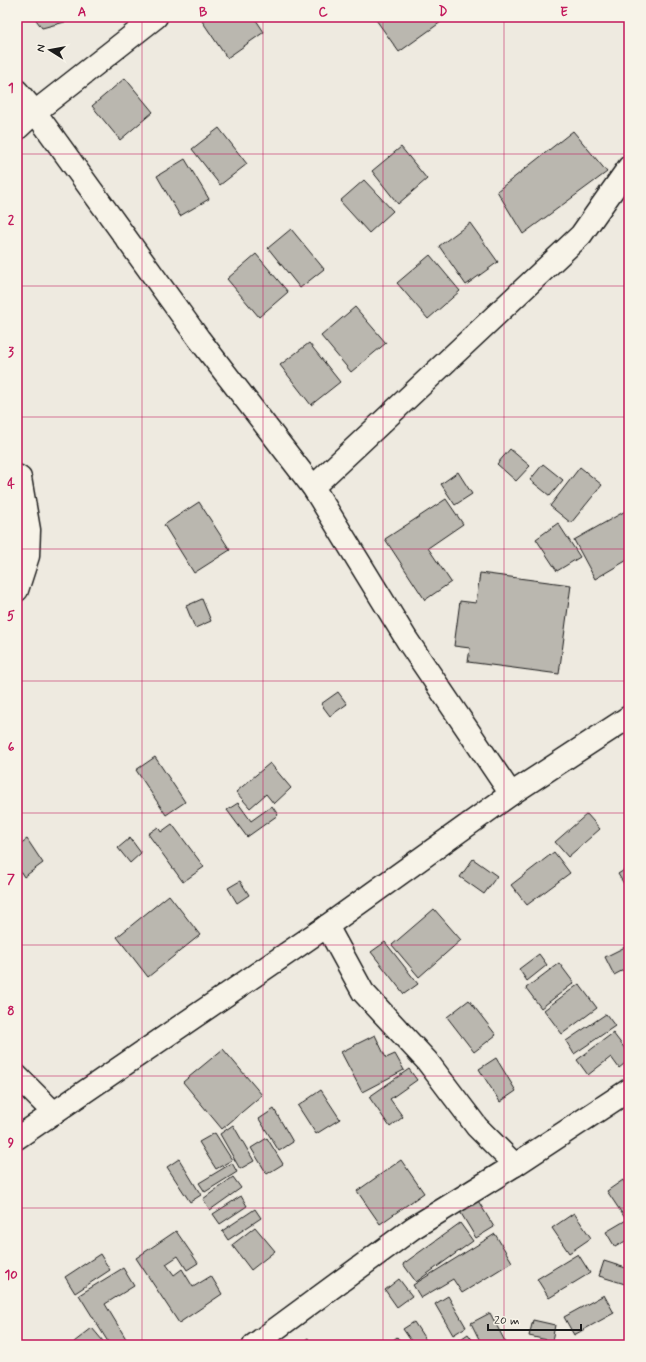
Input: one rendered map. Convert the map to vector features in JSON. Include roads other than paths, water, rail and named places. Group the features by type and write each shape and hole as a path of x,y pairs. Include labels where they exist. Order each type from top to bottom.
{"street":[{"path":"17,129 35,112 156,17"},
{"path":"17,91 35,112 199,339 313,487 407,640 511,794"},
{"path":"313,487 581,235 629,167"},
{"path":"17,476 20,478 29,530 28,556 17,590"},
{"path":"17,1138 327,926 511,794 629,717"},
{"path":"327,926 363,992 427,1061 477,1127 515,1165"},
{"path":"17,1076 54,1113"},
{"path":"254,1345 413,1228 515,1165 629,1090"}]}
